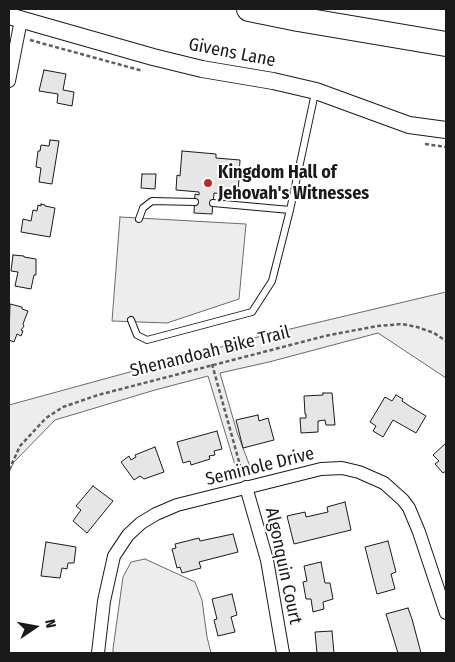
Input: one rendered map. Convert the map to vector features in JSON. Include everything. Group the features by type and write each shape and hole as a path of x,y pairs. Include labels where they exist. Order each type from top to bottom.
{"highway":[{"path":"249,9 446,44"}],"street":[{"path":"9,81 15,18"},
{"name":"Givens Lane","path":"15,18 178,64 316,91 410,125 446,130"},
{"name":"Seminole Drive","path":"98,653 108,582 114,556 128,535 141,523 165,510 246,487 321,469 332,468 359,472 384,483 409,508 446,613"},
{"name":"Algonquin Court","path":"246,487 266,560 283,653"}],"lane":[{"path":"131,320 137,335 147,340 252,312 272,281 290,210 316,91"},
{"path":"139,218 143,208 152,201 194,202"},
{"path":"213,203 290,210"}],"path":[{"name":"Shenandoah Bike Trail","path":"9,470 20,446 39,424 56,411 98,395 212,364 350,330 402,324 434,333 446,341"},
{"path":"212,364 246,487"}],"shaded area":[{"path":"120,217 246,224 239,299 167,323 112,321"},
{"path":"446,292 446,378 378,333 220,373 237,432 252,472 238,475 208,376 55,420 14,462 9,472 9,405 265,335"},
{"path":"145,559 195,582 202,600 211,653 113,653 123,577 131,562"}],"building":[{"path":"44,70 66,74 63,90 74,92 72,106 57,103 58,94 39,91"},
{"path":"50,140 59,141 52,184 39,182 41,168 36,167 38,151 40,151 41,145 49,146"},
{"name":"Kingdom Hall of Jehovah's Witnesses","path":"182,151 216,154 216,158 240,160 238,195 214,193 212,214 194,213 195,194 199,195 199,192 176,190 177,175 180,176"},
{"path":"142,174 156,174 155,189 141,188"},
{"path":"41,204 55,208 50,237 21,232 23,219 31,221 33,210 37,211 38,205 41,206"},
{"path":"13,255 36,259 36,275 34,275 31,289 15,286 18,272 11,271"},
{"path":"10,304 22,307 22,309 28,311 21,330 23,331 21,336 17,334 14,342 9,340"},
{"path":"323,393 332,393 335,425 326,425 325,420 318,421 318,432 301,433 300,418 306,418 304,396 323,395"},
{"path":"396,395 426,416 416,433 393,420 383,437 373,431 376,426 370,422 385,397 392,401"},
{"path":"258,415 259,421 268,418 274,440 243,448 236,420"},
{"path":"217,431 222,449 214,451 215,455 209,456 210,459 191,465 190,461 183,463 177,442"},
{"path":"446,443 446,471 443,473 435,464 439,461 433,455"},
{"path":"155,447 164,472 144,479 140,476 134,480 121,462 129,456 131,460 136,457 135,455"},
{"path":"93,486 113,501 87,533 73,521 81,510 76,506"},
{"path":"345,502 351,530 294,544 287,516 305,512 306,517 328,512 327,507"},
{"path":"233,534 238,552 199,562 201,568 182,573 180,567 177,568 172,549 176,548 175,544 199,538 200,541"},
{"path":"388,541 396,572 391,574 395,589 377,594 365,547"},
{"path":"46,542 76,547 74,563 68,563 67,569 62,568 60,578 41,576"},
{"path":"321,562 325,583 330,583 333,599 323,602 324,609 313,612 311,599 306,599 303,582 307,581 304,566"},
{"path":"232,594 237,615 231,617 235,632 218,636 214,620 217,619 212,599"},
{"path":"408,608 421,653 398,653 386,614"},
{"path":"332,631 334,653 317,653 315,632"}],"place":[{"name":"Kingdom Hall of Jehovah's Witnesses","path":"208,183"}]}
